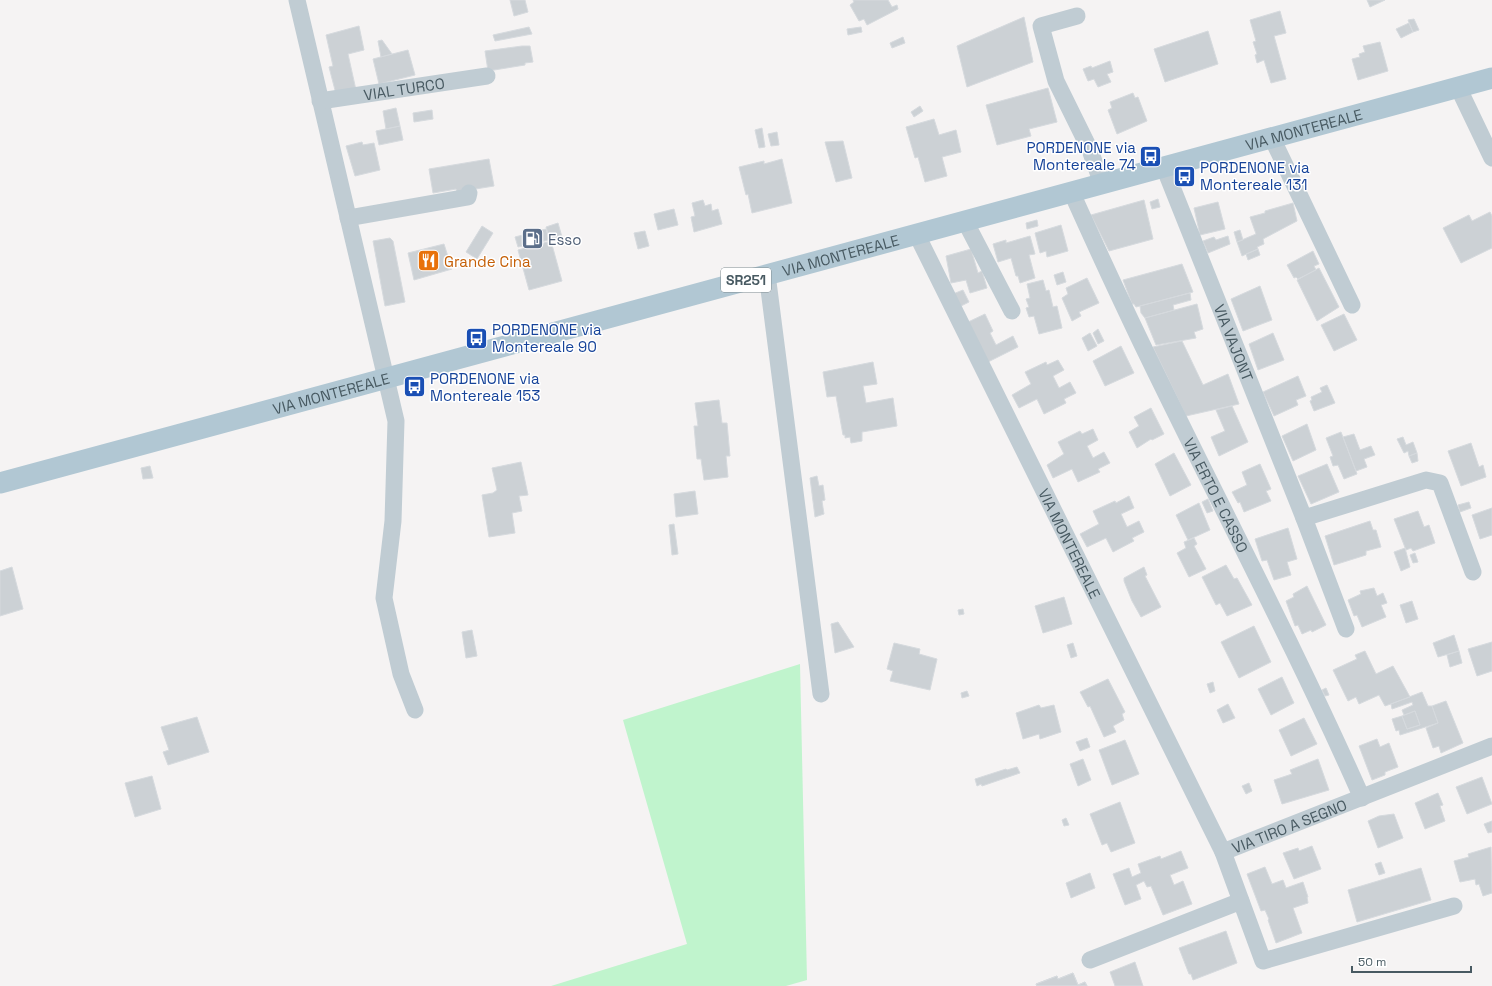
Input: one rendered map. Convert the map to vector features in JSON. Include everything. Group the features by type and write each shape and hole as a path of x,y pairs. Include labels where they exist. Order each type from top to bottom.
{"main road":[{"name":"VIA MONTEREALE","path":"0,482 767,274 917,235 1071,191 1102,184 1492,78"}],"street":[{"path":"297,0 396,422 393,521 384,598 401,674 415,710"},
{"path":"1077,16 1041,26 1056,81 1090,150 1102,184"},
{"name":"VIAL TURCO","path":"320,101 487,76"},
{"path":"1458,87 1492,158"},
{"path":"1272,138 1352,305"},
{"name":"VIA VAJONT","path":"1164,167 1304,518 1346,629"},
{"name":"VIA ERTO E CASSO","path":"1071,191 1140,339 1250,559 1362,798"},
{"path":"348,218 468,197 469,193"},
{"path":"965,221 1012,310"},
{"name":"VIA MONTEREALE","path":"917,235 1223,852"},
{"path":"767,274 821,694"},
{"path":"1304,518 1426,480 1440,483 1473,572"},
{"name":"VIA TIRO A SEGNO","path":"1454,906 1263,961 1223,852 1491,750"},
{"path":"1090,960 1241,901"}],"green space":[{"path":"800,664 807,980 786,986 551,986 687,944 623,720"}],"building":[{"path":"510,0 525,0 528,12 514,16"},
{"path":"853,0 888,0 892,7 897,5 898,9 867,25 864,19 859,21 850,5 854,2"},
{"path":"1367,0 1385,0 1370,7"},
{"path":"1280,11 1286,33 1274,36 1286,79 1271,83 1264,60 1257,63 1255,55 1257,54 1253,42 1256,41 1250,20"},
{"path":"1024,17 1033,62 967,87 957,46"},
{"path":"1414,19 1419,30 1413,32 1408,20"},
{"path":"1409,23 1413,32 1401,38 1396,29"},
{"path":"359,26 364,50 348,54 356,90 336,94 329,67 333,66 326,35"},
{"path":"529,27 532,34 495,41 493,35"},
{"path":"861,27 862,32 848,35 847,29"},
{"path":"1208,31 1218,64 1165,82 1154,49"},
{"path":"903,37 905,43 892,48 890,43"},
{"path":"382,40 392,54 381,57 378,41"},
{"path":"1380,42 1388,71 1358,80 1352,59 1360,57 1359,54 1365,52 1363,46"},
{"path":"530,46 533,62 525,63 525,65 488,71 485,51"},
{"path":"408,50 415,75 379,84 373,59"},
{"path":"1110,61 1113,72 1107,74 1111,82 1098,87 1094,79 1088,81 1083,69 1091,66 1092,68"},
{"path":"1048,88 1057,122 1029,129 1031,136 997,145 986,105"},
{"path":"1133,93 1135,98 1138,97 1147,121 1117,134 1108,110 1112,108 1110,102"},
{"path":"920,106 923,111 914,117 911,112"},
{"path":"396,108 400,126 386,129 383,111"},
{"path":"432,110 433,119 414,122 413,113"},
{"path":"934,119 939,135 956,130 961,152 942,157 947,176 925,182 918,157 915,158 906,127"},
{"path":"400,126 403,140 379,145 376,131"},
{"path":"762,128 765,147 759,148 755,130"},
{"path":"777,132 779,145 771,146 768,134"},
{"path":"843,141 852,178 836,182 825,142"},
{"path":"362,142 363,145 374,143 380,170 355,176 346,146"},
{"path":"489,159 494,186 457,192 456,189 433,193 429,169"},
{"path":"782,159 792,203 752,213 748,194 746,195 739,167 764,161 764,164"},
{"path":"1158,199 1160,207 1152,209 1150,202"},
{"path":"703,200 705,206 711,204 712,211 718,209 722,224 694,232 691,217 695,216 692,203"},
{"path":"1144,200 1153,239 1109,251 1091,215"},
{"path":"1218,202 1225,229 1200,235 1194,208"},
{"path":"1293,203 1297,221 1263,239 1264,244 1257,247 1258,249 1242,256 1237,242 1256,234 1250,217"},
{"path":"674,209 678,225 658,230 654,214"},
{"path":"1490,212 1492,216 1492,248 1461,263 1443,228 1469,215 1472,221"},
{"path":"1037,220 1038,226 1027,229 1026,223"},
{"path":"558,223 562,237 550,240 546,227"},
{"path":"1061,225 1068,251 1047,257 1046,251 1040,253 1035,233"},
{"path":"482,226 493,233 477,259 466,252"},
{"name":"Esso","path":"546,229 549,240 518,247 515,237"},
{"path":"1240,230 1243,240 1237,242 1234,232"},
{"path":"645,231 649,246 638,249 634,233"},
{"path":"1030,236 1035,254 1029,255 1035,278 1020,283 1018,276 1016,276 1011,258 998,262 993,244 1006,240 1006,243"},
{"path":"1228,236 1230,244 1208,253 1203,241 1214,237 1216,240"},
{"path":"390,238 393,241 405,302 385,306 373,241"},
{"path":"551,241 562,281 529,290 518,250"},
{"name":"Grande Cina","path":"444,244 452,269 414,280 408,253"},
{"path":"971,249 978,273 982,271 987,288 970,293 966,280 951,283 946,256"},
{"path":"1258,249 1260,255 1248,260 1246,254"},
{"path":"1313,251 1319,264 1314,266 1316,270 1298,279 1296,277 1294,278 1287,265"},
{"path":"1182,264 1193,292 1136,307 1132,304 1123,280"},
{"path":"1319,268 1339,307 1317,321 1297,280"},
{"path":"1063,272 1066,282 1057,285 1054,275"},
{"path":"1087,278 1099,303 1079,312 1081,316 1072,321 1062,298 1068,294 1066,288"},
{"path":"1043,280 1046,291 1049,290 1053,307 1057,306 1062,328 1039,334 1034,316 1029,317 1026,308 1029,307 1026,299 1030,298 1027,284"},
{"path":"1260,286 1272,320 1243,331 1231,299"},
{"path":"963,290 969,302 959,307 953,294"},
{"path":"1190,293 1191,300 1173,305 1174,310 1145,318 1141,313 1140,306"},
{"path":"1197,304 1203,329 1194,332 1196,338 1156,345 1145,318"},
{"path":"985,314 993,331 990,333 996,345 1013,336 1018,347 986,363 966,323"},
{"path":"1344,314 1357,340 1334,351 1321,325"},
{"path":"1098,329 1104,341 1098,344 1093,333"},
{"path":"1090,333 1097,346 1088,351 1082,338"},
{"path":"1273,333 1284,360 1258,370 1249,344"},
{"path":"1182,341 1203,385 1228,374 1239,404 1186,416 1153,347"},
{"path":"1121,346 1134,373 1105,386 1093,361"},
{"path":"1058,360 1064,370 1053,376 1059,388 1070,382 1076,393 1064,399 1066,403 1044,414 1037,399 1019,408 1012,395 1031,384 1025,372 1046,362 1047,365"},
{"path":"873,362 877,384 863,386 866,403 893,398 897,426 862,432 862,441 851,443 850,437 845,438 845,435 843,435 836,396 827,397 823,372"},
{"path":"1298,376 1306,396 1296,400 1298,405 1274,416 1263,392"},
{"path":"1327,385 1335,403 1314,411 1310,401 1312,400 1311,397 1322,392 1320,388"},
{"path":"719,400 722,423 727,423 730,456 726,456 728,477 704,480 701,459 697,459 694,426 698,426 695,403"},
{"path":"1232,406 1248,442 1219,456 1211,437 1225,431 1216,410"},
{"path":"1151,408 1164,434 1152,440 1151,439 1137,448 1129,432 1139,426 1134,417"},
{"path":"1307,424 1316,450 1293,461 1282,436"},
{"path":"1093,429 1098,440 1087,446 1093,458 1104,452 1110,463 1098,469 1100,472 1078,482 1072,469 1053,478 1047,465 1064,454 1058,442 1080,431 1082,434"},
{"path":"1341,432 1357,474 1344,479 1338,465 1333,466 1330,457 1333,456 1326,438"},
{"path":"1354,434 1360,450 1371,446 1375,455 1364,459 1367,467 1356,471 1343,437"},
{"path":"1403,437 1406,445 1413,442 1417,453 1409,456 1408,451 1404,453 1397,439"},
{"path":"1471,443 1479,467 1483,465 1486,477 1461,486 1448,451"},
{"path":"1174,453 1191,485 1170,496 1155,464"},
{"path":"1417,453 1418,461 1412,463 1409,456"},
{"path":"521,462 528,495 519,496 522,511 512,513 515,533 489,537 482,495 493,493 497,490 492,468"},
{"path":"1260,464 1271,489 1266,491 1271,501 1244,512 1240,502 1238,503 1232,492 1247,485 1242,472"},
{"path":"1327,464 1339,492 1311,504 1298,476"},
{"path":"150,466 153,478 143,479 141,468"},
{"path":"817,476 819,486 823,485 825,500 822,501 824,514 815,517 810,478"},
{"path":"695,491 698,514 676,517 674,494"},
{"path":"1129,496 1134,508 1121,514 1127,527 1139,521 1144,532 1132,538 1134,541 1113,552 1106,538 1087,547 1080,534 1099,524 1093,511 1115,501 1116,503"},
{"path":"1208,499 1213,511 1207,513 1202,502"},
{"path":"1469,502 1471,508 1460,512 1458,505"},
{"path":"1199,503 1210,530 1188,540 1176,515"},
{"path":"1492,508 1492,535 1480,539 1472,515"},
{"path":"1418,511 1424,527 1429,525 1435,543 1413,551 1411,548 1406,550 1394,519"},
{"path":"1370,521 1373,530 1376,530 1381,547 1366,551 1366,555 1334,565 1325,536"},
{"path":"674,524 678,554 672,555 669,525"},
{"path":"1288,528 1297,559 1287,562 1291,575 1274,580 1267,560 1262,561 1255,539"},
{"path":"1194,538 1197,544 1194,546 1206,569 1189,577 1177,553 1186,548 1184,542"},
{"path":"1405,548 1410,567 1401,571 1394,552"},
{"path":"1415,553 1418,562 1413,563 1410,555"},
{"path":"1226,565 1234,579 1237,578 1252,605 1227,616 1220,603 1216,605 1202,577"},
{"path":"12,567 23,609 0,616 0,571"},
{"path":"1144,567 1147,575 1145,576 1161,607 1141,617 1132,601 1124,578"},
{"path":"1307,586 1326,625 1312,632 1311,630 1302,634 1298,625 1295,626 1286,601 1294,597 1293,594"},
{"path":"1374,588 1377,596 1383,593 1387,603 1381,605 1386,617 1362,627 1357,615 1354,616 1348,600 1361,594 1360,591"},
{"path":"1064,597 1072,624 1043,633 1035,606"},
{"path":"1412,601 1418,619 1406,623 1400,605"},
{"path":"963,609 964,614 959,615 958,610"},
{"path":"838,622 854,647 835,653 831,624"},
{"path":"1254,626 1271,662 1239,678 1221,642"},
{"path":"472,630 477,656 466,658 462,632"},
{"path":"1454,635 1459,651 1438,657 1433,643"},
{"path":"1492,642 1492,671 1477,676 1468,649"},
{"path":"894,643 920,649 919,654 937,659 930,690 890,681 893,671 887,669"},
{"path":"1073,643 1077,656 1071,658 1067,645"},
{"path":"1365,651 1376,674 1393,666 1410,697 1385,706 1379,695 1359,704 1356,697 1348,701 1333,670 1357,659 1355,655"},
{"path":"1459,651 1462,663 1450,667 1447,655"},
{"path":"1282,677 1294,703 1271,715 1258,689"},
{"path":"1108,679 1125,712 1122,714 1124,720 1113,726 1116,732 1104,737 1090,706 1088,707 1080,692"},
{"path":"1213,682 1215,691 1210,693 1207,684"},
{"path":"1326,688 1329,695 1325,696 1322,690"},
{"path":"967,691 969,696 962,698 961,693"},
{"path":"1422,692 1428,706 1432,706 1438,723 1400,735 1399,730 1396,731 1392,719 1402,716 1407,729 1420,725 1415,711 1404,715 1402,710 1413,705 1412,702 1392,709 1391,704"},
{"path":"1446,701 1463,743 1441,753 1439,746 1433,748 1426,728 1438,723 1432,706"},
{"path":"1228,704 1235,718 1223,723 1217,710"},
{"path":"1039,705 1041,708 1054,705 1061,732 1040,739 1039,734 1023,739 1016,713"},
{"path":"1415,711 1420,725 1407,729 1402,716"},
{"path":"197,717 209,752 168,765 163,752 169,750 161,727"},
{"path":"1304,718 1317,744 1291,756 1279,730"},
{"path":"1087,738 1090,747 1080,751 1076,742"},
{"path":"1377,739 1380,747 1389,743 1398,767 1385,772 1385,775 1372,780 1359,746"},
{"path":"1125,740 1139,774 1112,785 1099,750"},
{"path":"1083,759 1091,780 1078,786 1070,764"},
{"path":"1318,759 1329,790 1282,804 1274,780 1292,774 1290,770"},
{"path":"1017,767 1020,773 982,786 981,784 977,786 975,779"},
{"path":"152,776 161,809 135,817 125,783"},
{"path":"1482,777 1492,804 1467,814 1456,787"},
{"path":"1249,783 1252,791 1246,794 1242,786"},
{"path":"1438,793 1443,805 1440,806 1445,821 1425,829 1415,803"},
{"path":"1120,802 1135,843 1111,852 1107,843 1102,845 1090,814"},
{"path":"1394,814 1403,838 1378,848 1368,821 1379,816"},
{"path":"1066,818 1069,825 1064,826 1062,820"},
{"path":"1492,821 1492,832 1488,833 1484,824"},
{"path":"1312,846 1321,869 1294,879 1283,853 1298,848 1299,851"},
{"path":"1491,847 1492,893 1483,896 1479,884 1476,885 1475,879 1460,882 1454,861 1469,857 1468,854"},
{"path":"1181,851 1188,868 1170,875 1174,885 1183,881 1192,904 1163,915 1151,886 1147,887 1144,881 1136,885 1141,899 1125,905 1113,874 1129,868 1132,877 1141,873 1138,864 1160,856 1161,859"},
{"path":"1381,862 1385,873 1379,875 1375,864"},
{"path":"1265,867 1272,884 1283,880 1286,888 1303,882 1308,897 1308,903 1293,908 1302,933 1276,943 1268,920 1269,919 1265,910 1261,911 1247,874"},
{"path":"1421,868 1431,900 1357,922 1348,890"},
{"path":"1090,873 1095,888 1071,898 1066,883"},
{"path":"1226,931 1237,963 1193,980 1191,974 1189,974 1179,948"},
{"path":"1135,962 1143,986 1115,986 1110,972"},
{"path":"1073,973 1078,985 1085,982 1087,986 1037,986 1036,984 1057,976 1058,979"},
{"path":"1073,973 1078,985 1085,982 1087,986 1037,986 1036,984 1057,976 1058,979"}],"place":[{"name":"PORDENONE via Montereale 74","path":"1151,156"},
{"name":"PORDENONE via Montereale 131","path":"1185,176"},
{"name":"Esso","path":"532,239"},
{"name":"Grande Cina","path":"429,261"},
{"name":"PORDENONE via Montereale 90","path":"477,338"},
{"name":"PORDENONE via Montereale 153","path":"414,387"}]}
